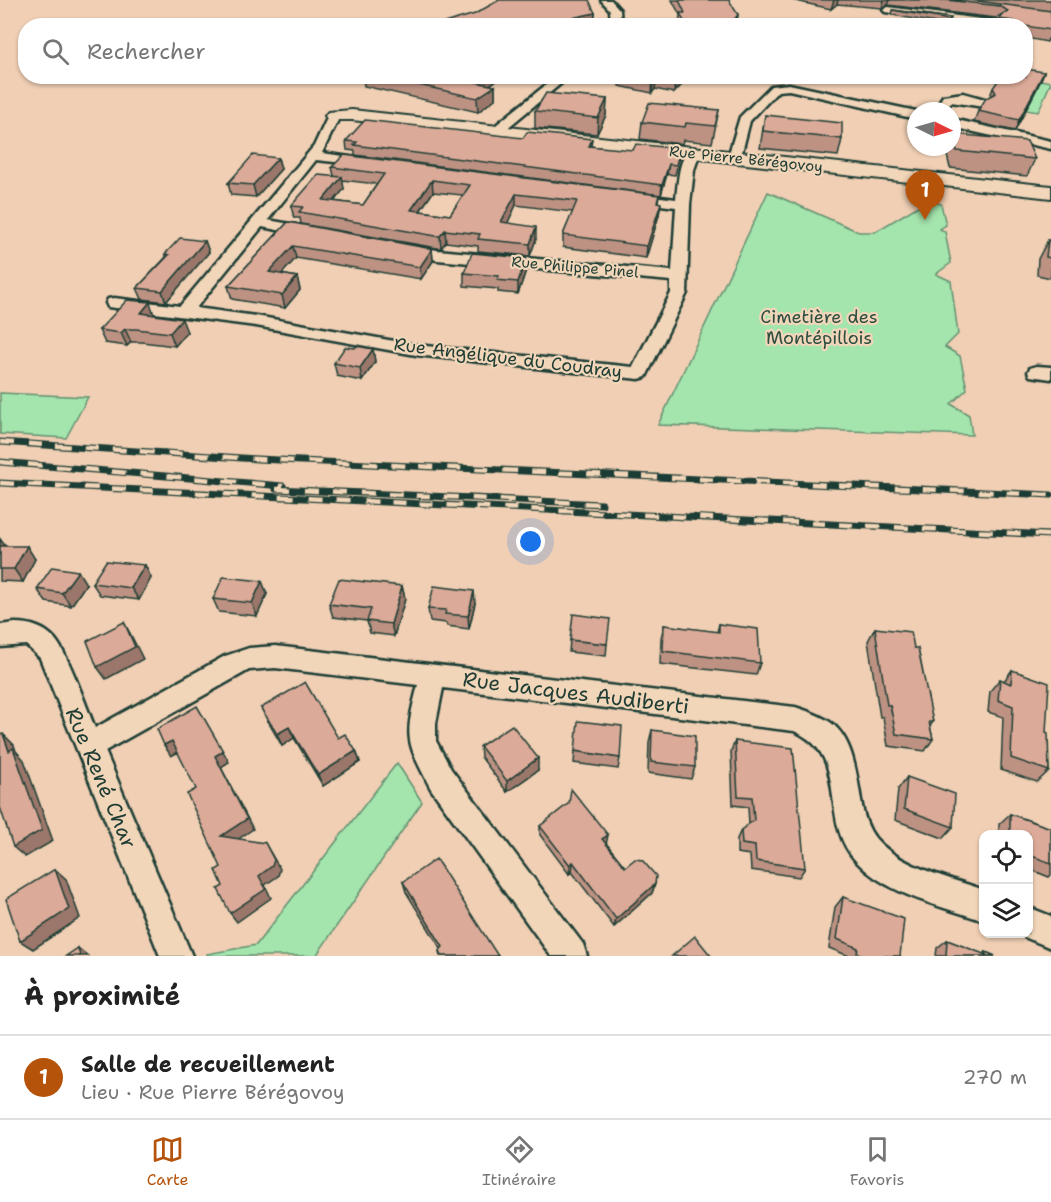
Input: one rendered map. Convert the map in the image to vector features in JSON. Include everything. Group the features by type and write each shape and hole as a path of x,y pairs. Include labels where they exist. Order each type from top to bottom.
{"street":[{"path":"606,0 615,10 616,18"},
{"path":"888,10 950,18"},
{"path":"495,132 555,84"},
{"path":"735,157 744,120 775,88 789,87 907,113"},
{"path":"945,102 947,99 961,98 984,103"},
{"name":"Rue Pierre Bérégovoy","path":"334,116 352,115 1051,192"},
{"path":"184,312 320,147 334,116"},
{"path":"961,125 1051,145"},
{"name":"Rue Angélique du Coudray","path":"114,303 256,321 417,350 639,373 679,293 683,204 687,170 693,152"},
{"path":"312,156 384,165"},
{"path":"613,195 683,204"},
{"path":"257,222 332,236"},
{"name":"Rue Philippe Pinel","path":"390,246 436,255 681,277"},
{"name":"Rue René Char","path":"0,636 29,634 41,640 50,652 176,956"},
{"name":"Rue Jacques Audiberti","path":"88,746 234,664 249,659 275,657 795,719 809,723 837,747 842,762 851,820 864,849 880,863 979,904"},
{"path":"434,676 423,725 422,740 425,751 441,779 571,956"},
{"path":"1033,925 1051,932"}],"green space":[{"path":"1033,79 1051,82 1038,112 1026,110 1037,89 1032,84"},
{"name":"Cimetière des Montépillois","path":"768,192 859,232 875,232 928,200 941,204 946,225 940,229 945,232 951,263 936,274 951,281 958,334 945,347 960,356 967,389 951,404 969,415 972,435 658,425"},
{"path":"0,393 88,397 66,438 0,434"},
{"path":"397,763 422,802 316,956 208,956 207,954 256,945"}],"building":[{"path":"499,0 589,0 595,13 571,18 461,18 475,14"},
{"path":"679,0 729,0 738,15 735,18 682,18 680,13 685,13"},
{"path":"946,0 970,0 1051,11 1051,30 1033,27 1033,18 1000,18 1001,16 999,16 1008,11 1000,6"},
{"path":"893,10 951,18 938,18"},
{"path":"1033,70 1044,72 1019,120 978,111 986,98 996,93 993,88 996,84 1033,84"},
{"path":"415,84 495,86 477,98"},
{"path":"546,93 607,99 598,118 535,111"},
{"path":"649,103 719,110 715,126 686,123 685,127 642,122"},
{"path":"765,115 842,123 842,139 763,131"},
{"path":"365,120 523,138 527,132 592,139 589,146 633,150 636,144 680,149 676,165 669,164 662,185 354,145 357,142 346,141"},
{"path":"961,135 1027,141 1035,159 961,151"},
{"path":"253,155 278,158 253,185 228,183"},
{"path":"344,155 659,195 657,202 661,203 647,246 563,235 577,201 516,194 501,222 536,227 530,244 478,239 480,234 445,230 440,236 436,236 299,212 303,207 291,206 318,175 342,177 323,200 363,205 384,174 332,167","holes":["432,180 470,185 450,215 411,210"]},
{"path":"288,222 432,249 420,267 293,246 269,272 297,277 282,295 228,286"},
{"path":"180,238 205,241 162,291 137,288 169,255 165,254"},
{"path":"1048,240 1051,241 1051,258 1046,257"},
{"path":"472,253 526,258 518,282 497,280 499,276 464,273"},
{"path":"127,300 150,302 141,313 182,319 170,333 136,329 125,329 121,333 99,330"},
{"path":"356,346 373,349 360,368 334,363 345,347 355,348"},
{"path":"0,546 27,546 14,569 0,569"},
{"path":"106,561 145,565 131,588 92,583"},
{"path":"52,567 78,571 62,593 37,589"},
{"path":"223,577 262,581 252,603 213,599"},
{"path":"339,579 402,586 391,624 367,621 371,609 329,604"},
{"path":"434,586 474,591 468,616 445,614 446,610 428,609"},
{"path":"573,614 610,619 607,644 570,640"},
{"path":"124,622 135,647 97,667 87,641"},
{"path":"719,624 758,629 760,663 663,651 664,625 719,632"},
{"path":"875,628 911,632 914,648 918,648 933,722 929,722 933,739 896,734 890,705 887,705"},
{"path":"1012,670 1049,683 1046,732 1048,733 1049,771 1011,758 1013,706 998,700 1000,679 1011,684"},
{"path":"305,682 338,738 345,734 356,751 318,775 289,727 277,734 261,708"},
{"path":"197,706 223,751 215,756 247,819 221,836 265,843 274,860 272,866 259,876 266,889 230,913 218,889 223,886 216,870 221,867 187,794 196,789 172,741 164,745 157,729"},
{"path":"578,721 622,726 620,758 575,751"},
{"path":"512,725 538,758 507,781 480,746"},
{"path":"652,730 695,736 695,767 651,762"},
{"path":"3,734 9,751 13,748 42,830 13,847 0,807 0,735"},
{"path":"735,741 793,748 805,868 756,861 755,846 742,844 741,830 754,820 752,797 738,796"},
{"path":"907,777 955,794 953,827 904,809"},
{"path":"571,789 608,835 602,839 625,867 635,859 642,860 656,876 655,884 616,919 573,862 570,865 540,826 569,803"},
{"path":"1010,814 1051,828 1051,863 1033,856 1033,830 1010,830"},
{"path":"436,859 498,956 442,956 439,951 443,947 403,882"},
{"path":"55,869 69,909 20,941 6,899"},
{"path":"843,897 904,919 900,956 865,956 857,953 858,948 837,939"},
{"path":"695,936 711,956 672,956"},
{"path":"947,940 986,955 986,952 995,956 946,956"},
{"path":"78,948 80,956 66,956"}],"railway":[{"path":"0,442 257,459 1051,495"},
{"path":"0,462 283,486"},
{"path":"0,483 1051,535"},
{"path":"276,489 602,504"}],"place":[{"name":"Salle de recueillement","path":"925,220"}]}
